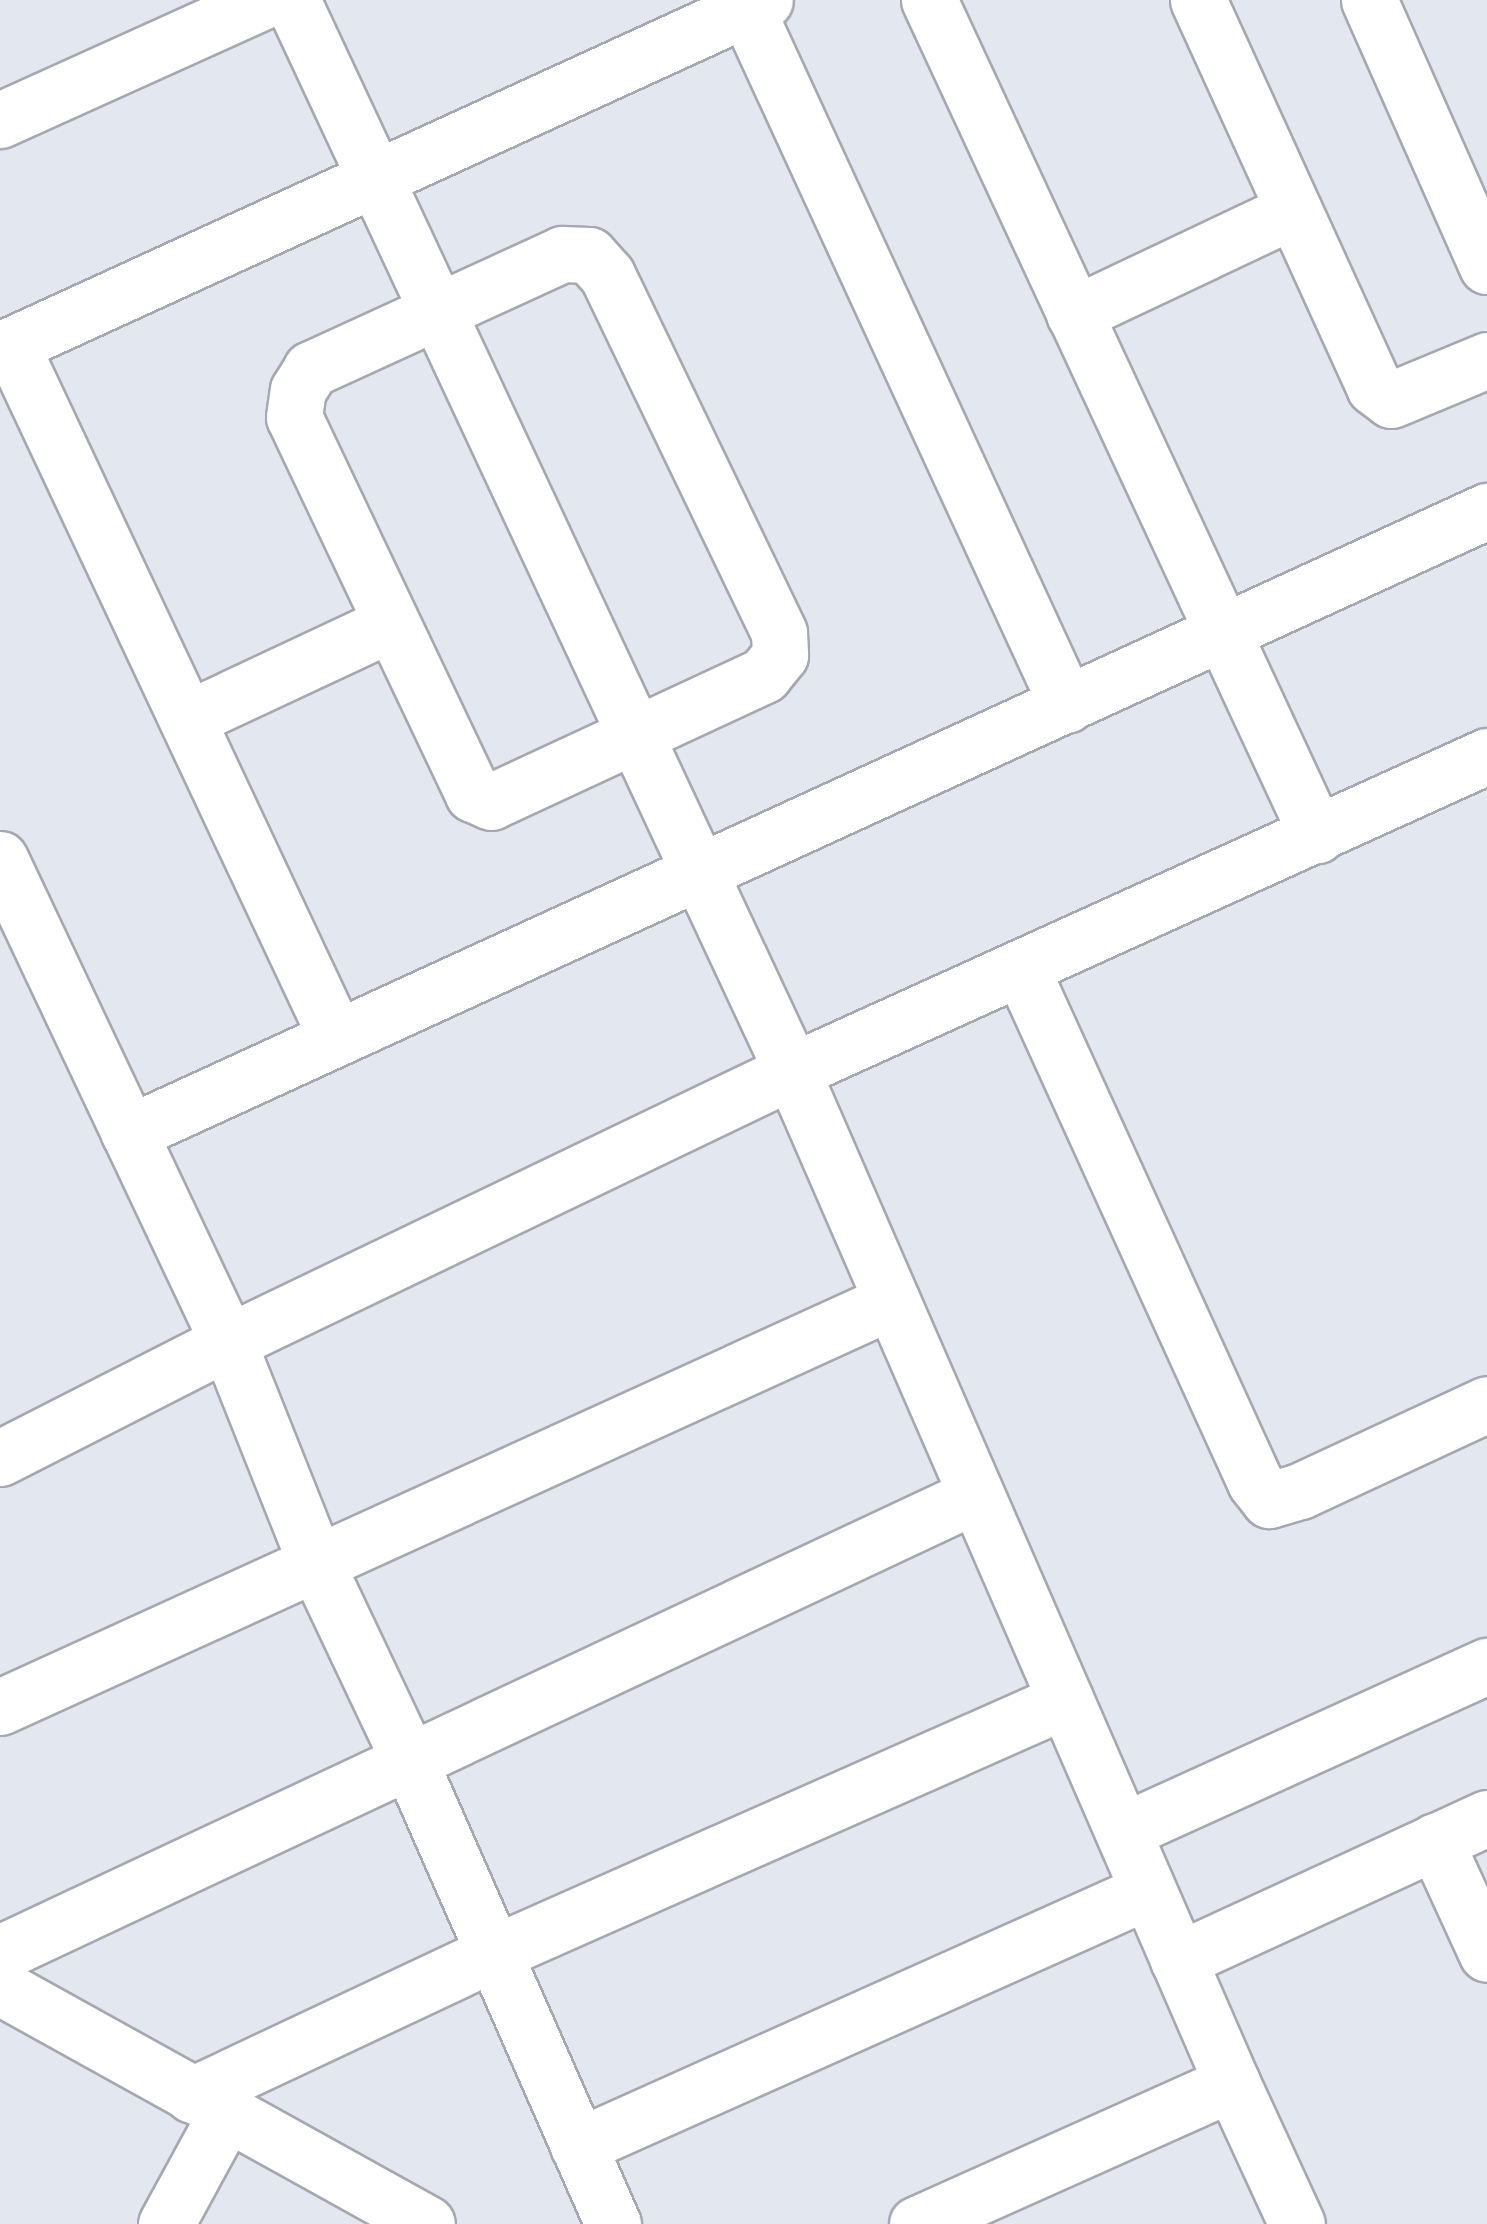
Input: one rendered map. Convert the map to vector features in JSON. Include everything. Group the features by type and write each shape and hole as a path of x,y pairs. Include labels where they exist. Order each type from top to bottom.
{"street":[{"path":"0,120 266,0"},
{"path":"292,0 792,1071 1178,1960 1298,2224"},
{"path":"930,0 1317,835"},
{"path":"1198,0 1374,386 1392,400 1414,394 1487,360"},
{"path":"1369,0 1487,266"},
{"path":"336,1037 6,348 373,177 756,4 1066,706"},
{"path":"1074,314 1294,210"},
{"path":"562,254 589,255 607,275 779,633 780,656 764,675 491,802 473,794 294,417 298,390 312,369 437,312 562,254"},
{"path":"129,1133 1487,512"},
{"path":"187,719 390,624"},
{"path":"7,1438 228,1342 792,1071 1486,757"},
{"path":"0,859 228,1342 315,1562 409,1760 613,2224"},
{"path":"1021,968 1255,1482 1269,1500 1300,1491 1487,1404"},
{"path":"0,1707 892,1300"},
{"path":"0,1953 976,1495"},
{"path":"1123,1831 1487,1666"},
{"path":"166,2224 209,2105 494,1952 1066,1700"},
{"path":"1178,1960 1487,1818"},
{"path":"1436,1842 1487,1954"},
{"path":"578,2146 1148,1890"},
{"path":"0,1987 426,2224"},
{"path":"917,2224 1232,2083"}]}
